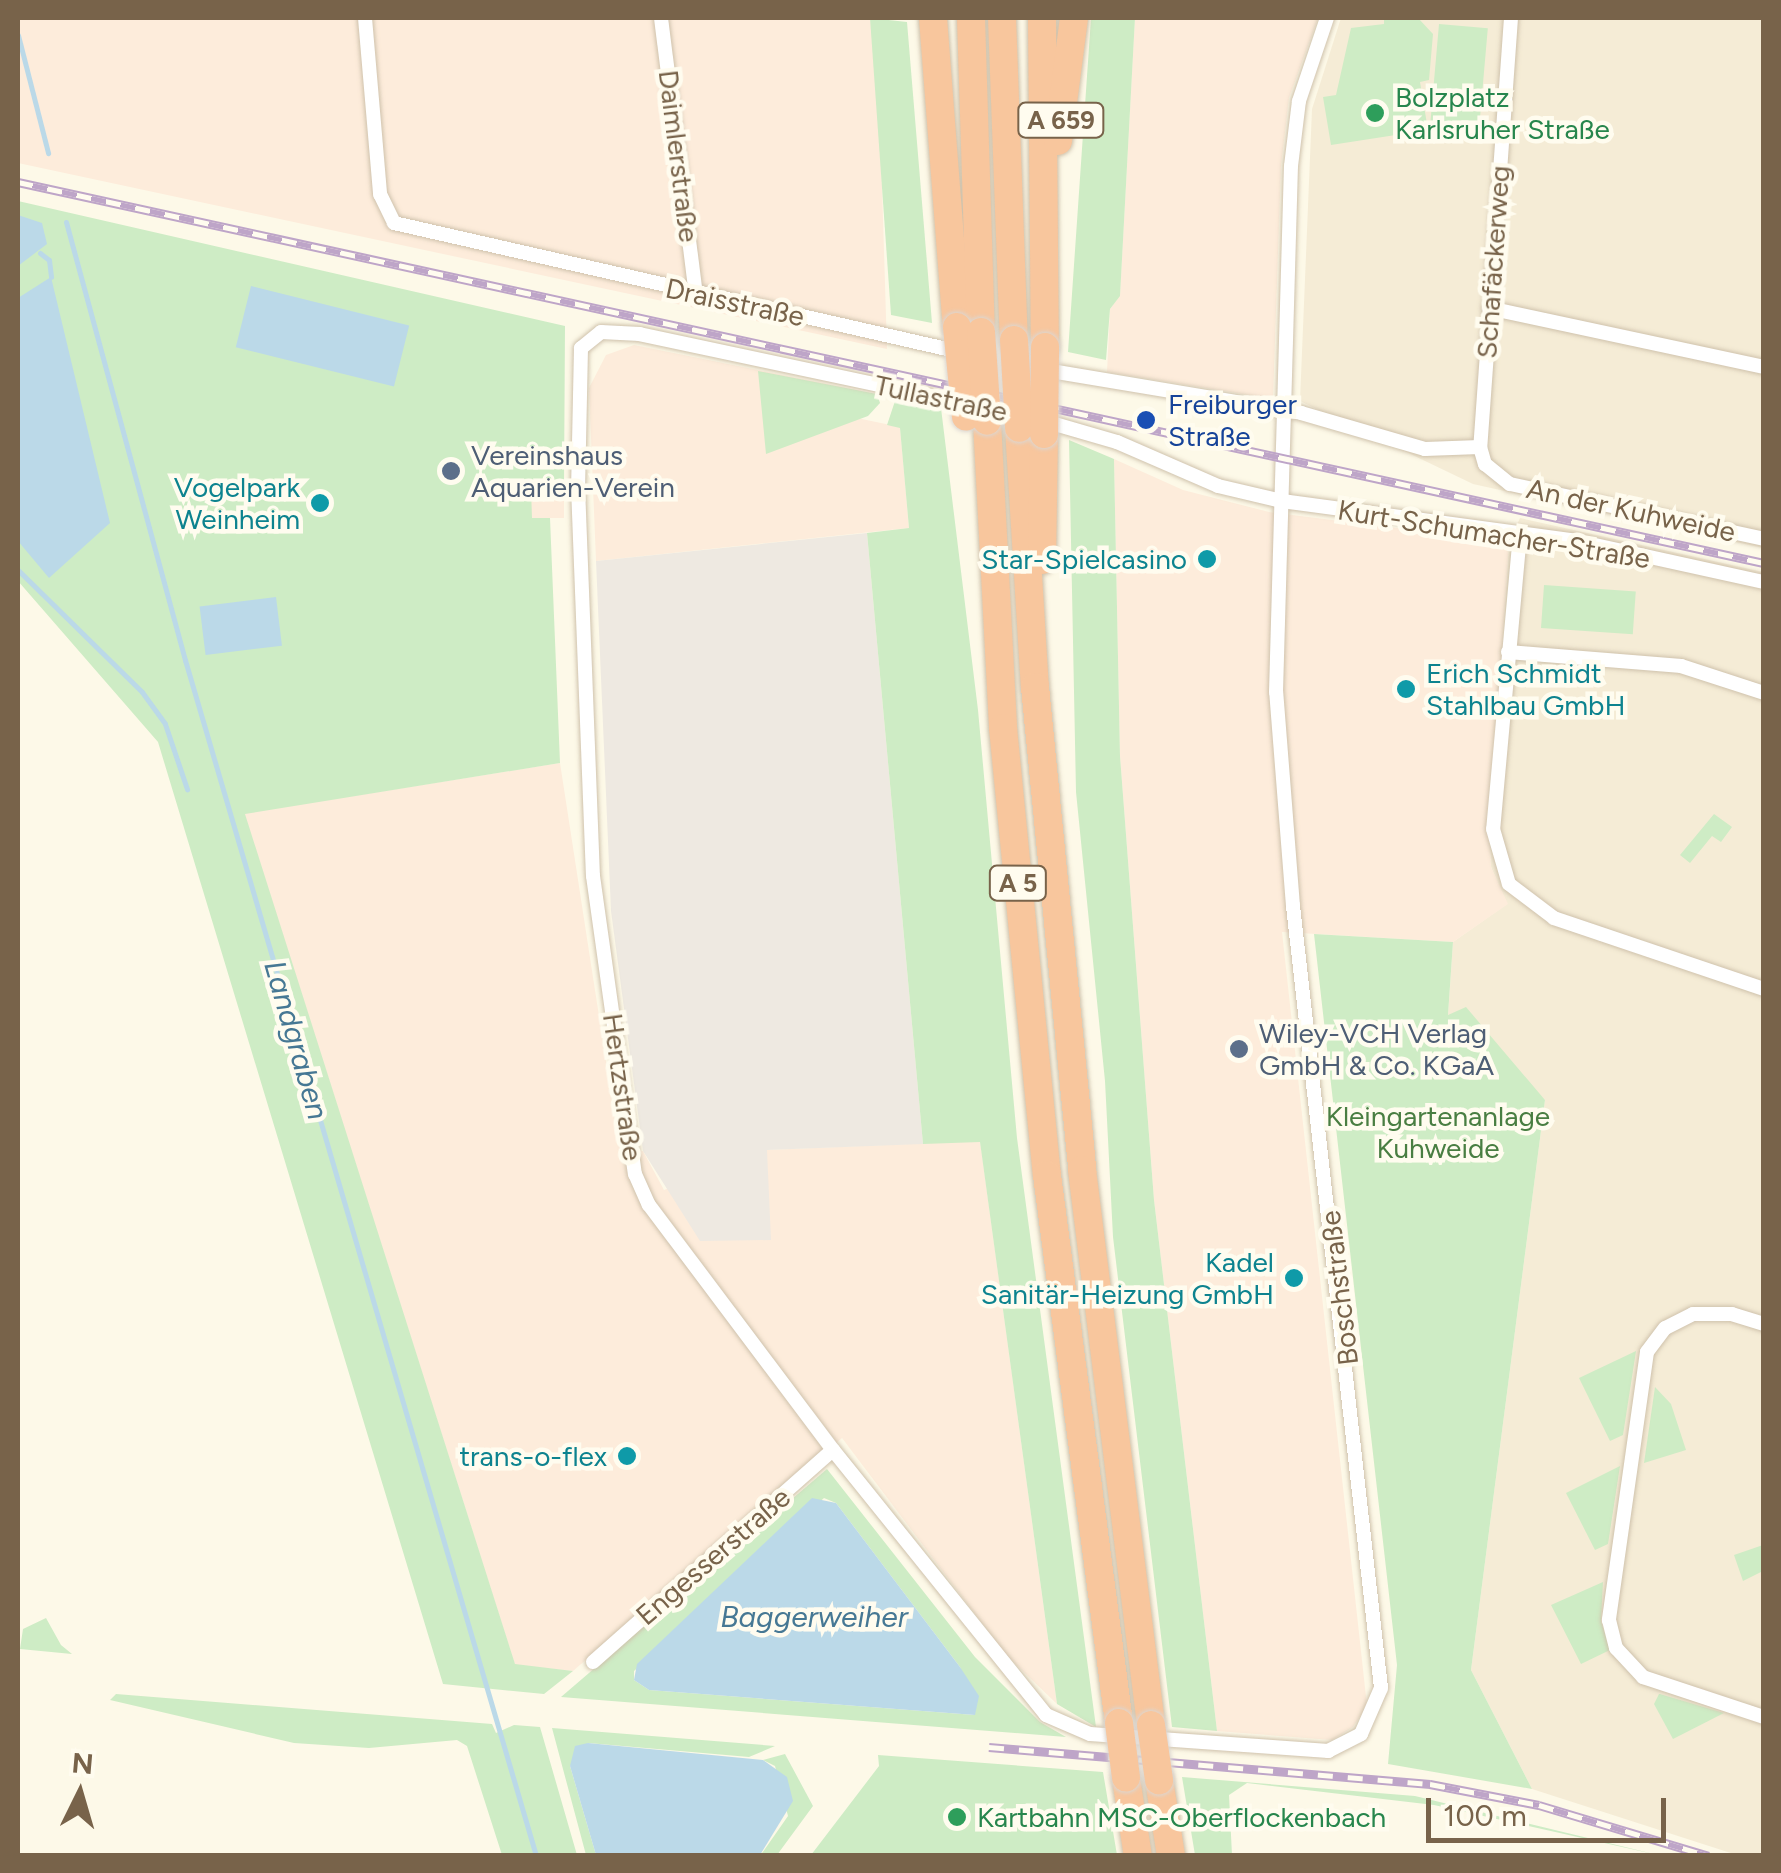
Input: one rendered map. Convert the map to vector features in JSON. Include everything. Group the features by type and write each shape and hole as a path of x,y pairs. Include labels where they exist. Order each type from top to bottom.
{"highway":[{"name":"A 5","path":"916,18 969,330 1047,1175 1138,1856"},
{"name":"A 5","path":"933,18 940,146"},
{"name":"A 5","path":"969,330 971,18"},
{"path":"1002,18 1014,340 1032,431"},
{"path":"1032,431 1045,346 1042,18"},
{"name":"A 659","path":"1046,222 1074,18"},
{"name":"A 5","path":"1032,431 1035,686 1082,1170 1171,1856"}],"street":[{"name":"Draisstraße","path":"365,18 380,194 394,222 696,294 1083,378 1285,410"},
{"name":"Daimlerstraße","path":"661,18 696,294"},
{"path":"1282,501 1290,166 1299,102 1326,18"},
{"name":"Schafäckerweg","path":"1480,446 1511,18"},
{"path":"1489,308 1764,366"},
{"name":"Tullastraße","path":"591,336 640,334 1077,428 1180,473 1282,501"},
{"name":"Hertzstraße","path":"591,336 581,348 577,386 593,876 631,1158 649,1205 833,1450 1014,1680 1046,1715 1090,1734"},
{"path":"1285,410 1413,447 1480,446"},
{"name":"An der Kuhweide","path":"1480,446 1495,476 1510,484 1764,539"},
{"name":"Kurt-Schumacher-Straße","path":"1282,501 1520,534 1764,582"},
{"name":"Boschstraße","path":"1090,1734 1328,1751 1361,1734 1382,1688 1280,769 1282,501"},
{"path":"1520,534 1493,828 1509,884 1554,918 1764,989"},
{"path":"1508,652 1682,666 1764,692"},
{"path":"1764,1324 1732,1314 1694,1314 1665,1328 1647,1352 1608,1620 1616,1648 1643,1677 1764,1717"},
{"name":"Engesserstraße","path":"593,1662 833,1450"}],"shaded area":[{"path":"18,18 870,18 878,56 887,349 18,163"},
{"path":"1135,18 1318,18 1289,98 1281,166 1273,399 1107,372 1110,309 1120,295"},
{"path":"1341,18 1763,18 1763,548 1473,484 1300,401 1312,109"},
{"path":"634,345 862,391 857,418 900,427 909,528 596,561 589,388 606,355"},
{"path":"1114,459 1183,490 1269,512 1509,542 1490,844 1491,867 1508,904 1453,942 1282,932 1367,1706 1353,1727 1332,1740 1217,1731 1154,1200 1120,756"},
{"path":"531,488 564,488 564,518 531,518"},
{"path":"1520,518 1763,572 1763,1855 1737,1855 1532,1789 1471,1670 1545,1100 1448,1016 1453,942 1507,904 1491,867 1490,844 1509,542"},
{"path":"867,533 923,1144 767,1150 771,1240 700,1241 643,1151 611,911 596,561"},
{"path":"560,763 619,1146 643,1151 664,1190 766,1150 980,1141 1057,1704 1006,1655 842,1438 573,1671 515,1665 244,813"}],"green space":[{"path":"870,18 907,22 932,323 891,315"},
{"path":"1091,18 1135,18 1120,296 1110,309 1106,360 1068,352"},
{"path":"1384,18 1418,18 1433,34 1429,80 1420,82 1428,130 1331,145 1323,97 1336,95 1351,28 1384,24"},
{"path":"1439,24 1488,28 1479,125 1431,121"},
{"path":"18,201 565,326 564,488 531,489 532,518 550,518 560,763 245,814 515,1664 573,1671 544,1694 443,1684 158,742 18,581"},
{"path":"758,371 877,394 880,403 868,416 766,454"},
{"path":"896,398 941,408 978,710 1017,1138 1096,1727 1057,1704 980,1142 923,1144 867,533 909,528 900,428 887,425"},
{"path":"1069,440 1114,459 1120,756 1154,1200 1217,1731 1172,1727 1113,1237 1105,1081 1076,792"},
{"path":"1544,585 1636,591 1633,634 1541,628"},
{"path":"1714,814 1732,827 1721,842 1712,836 1690,863 1680,855"},
{"name":"Kleingartenanlage Kuhweide","path":"1314,934 1453,942 1448,1015 1466,1007 1545,1100 1471,1670 1532,1789 1388,1764 1397,1665"},
{"path":"1636,1351 1623,1435 1610,1441 1579,1378"},
{"path":"1655,1387 1671,1404 1686,1450 1644,1463"},
{"path":"1620,1466 1608,1544 1595,1550 1566,1493"},
{"path":"827,1469 975,1657 1040,1722 1066,1737 561,1697","holes":["824,1498 836,1503 960,1667 975,1715 649,1690 634,1680 634,1671"]},
{"path":"1763,1545 1763,1571 1743,1581 1734,1555"},
{"path":"1603,1582 1601,1621 1610,1650 1581,1664 1551,1605"},
{"path":"46,1618 61,1645 72,1654 20,1649 23,1629"},
{"path":"116,1694 492,1724 496,1733 514,1725 540,1727 577,1855 502,1855 467,1746 457,1740 369,1748 294,1743 110,1700"},
{"path":"1659,1694 1724,1713 1673,1739 1654,1704"},
{"path":"552,1728 775,1746 749,1757 588,1743 570,1766 596,1855 586,1855"},
{"path":"785,1754 813,1806 777,1855 760,1856 788,1816 775,1766 763,1760"},
{"name":"Kartbahn MSC-Oberflockenbach","path":"878,1755 1103,1772 1117,1855 811,1855 879,1766"},
{"path":"1182,1777 1415,1796 1658,1855 1434,1805 1247,1783 1229,1795 1232,1855 1195,1855"}],"water":[{"path":"18,215 42,223 47,244 18,266"},
{"path":"51,277 110,523 49,578 18,541 18,298"},
{"path":"251,286 409,325 394,387 236,347"},
{"path":"276,597 282,646 206,655 200,606"},
{"name":"Baggerweiher","path":"812,1498 836,1503 960,1667 979,1696 975,1715 649,1690 634,1680 637,1664"},
{"path":"588,1743 763,1760 787,1777 793,1801 760,1855 596,1855 570,1766 575,1746"}],"waterway":[{"name":"Landgraben","path":"18,35 48,153"},
{"name":"Landgraben","path":"66,222 185,660 536,1856"},
{"path":"40,253 49,260 51,277"},
{"path":"18,570 142,692 165,724 187,789"}],"railway":[{"path":"18,182 1764,563"},
{"path":"989,1747 1430,1784 1539,1805 1709,1856"}],"place":[{"name":"Bolzplatz Karlsruher Straße","path":"1375,113"},
{"name":"Freiburger Straße","path":"1146,420"},
{"name":"Vereinshaus Aquarien-Verein","path":"451,471"},
{"name":"Vogelpark Weinheim","path":"320,503"},
{"name":"Star-Spielcasino","path":"1207,559"},
{"name":"Erich Schmidt Stahlbau GmbH","path":"1406,689"},
{"name":"Wiley-VCH Verlag GmbH & Co. KGaA","path":"1239,1049"},
{"name":"Kadel Sanitär-Heizung GmbH","path":"1294,1278"},
{"name":"trans-o-flex","path":"627,1456"},
{"name":"Kartbahn MSC-Oberflockenbach","path":"957,1817"}]}
